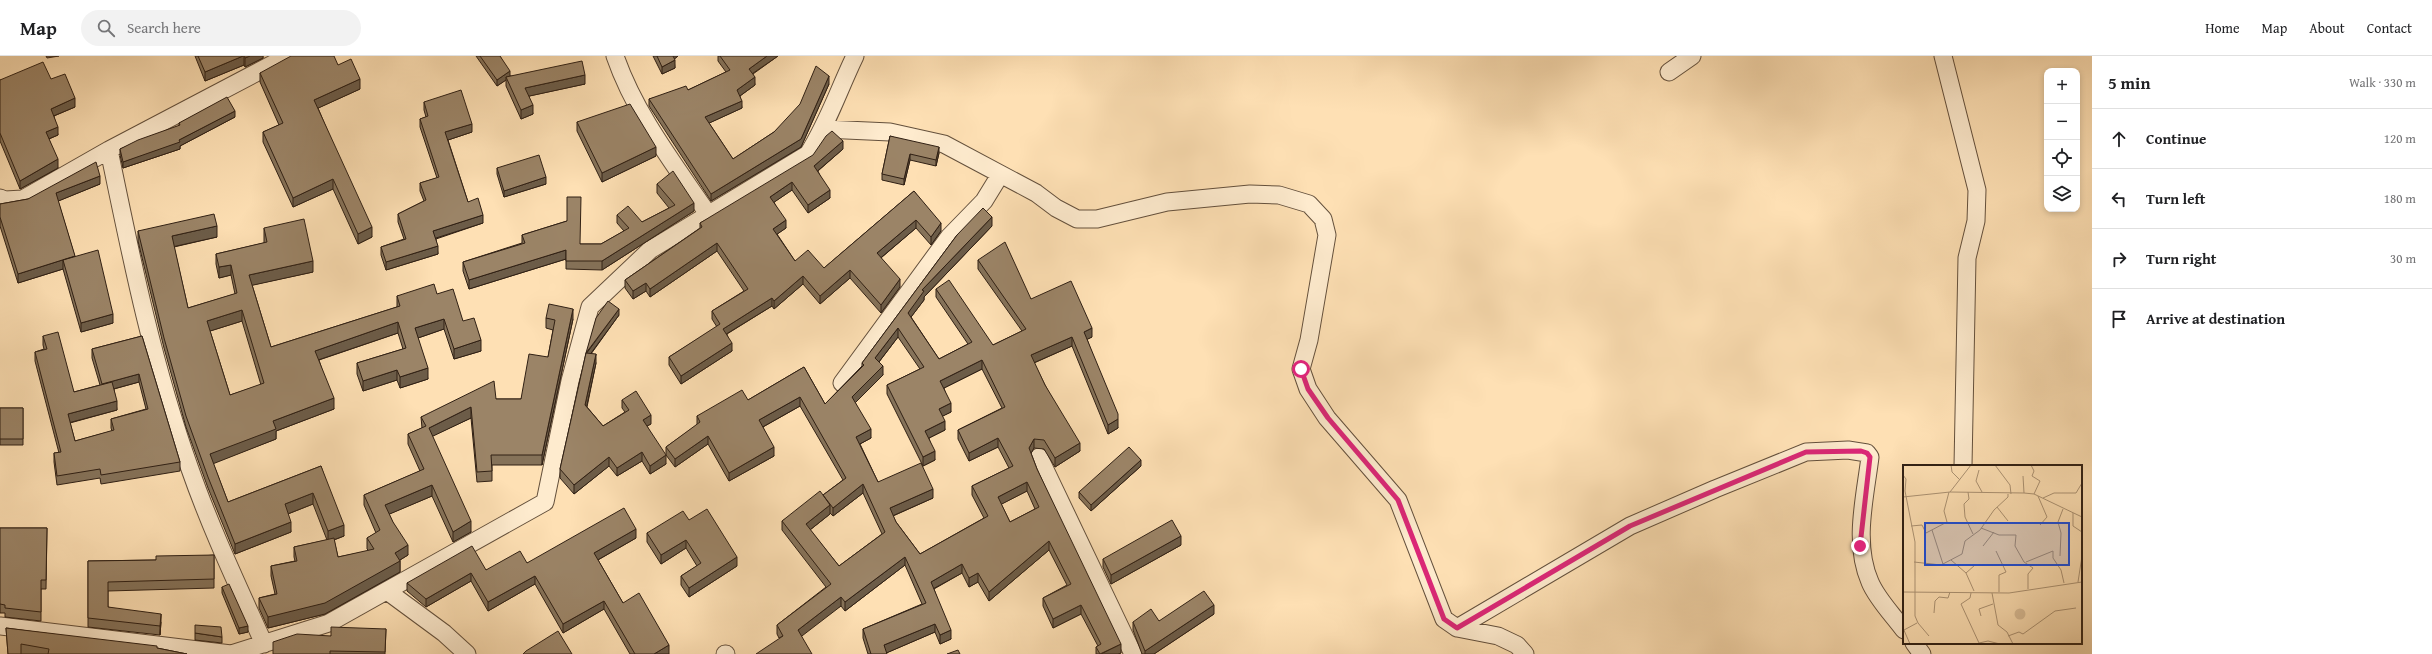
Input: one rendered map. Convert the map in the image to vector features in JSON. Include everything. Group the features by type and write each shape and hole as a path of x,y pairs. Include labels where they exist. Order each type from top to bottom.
{"street":[{"path":"0,198 5,200 23,200 109,150 288,56"},
{"path":"615,56 621,72 651,130 708,214"},
{"path":"0,626 231,654 329,623 387,592 545,502 570,381 590,307 650,250 808,154 824,129 855,56"},
{"path":"1669,72 1692,56"},
{"path":"1943,56 1977,190 1976,221 1967,258 1963,465"},
{"path":"824,129 890,132 944,144 1000,175 1036,192 1056,208 1077,219 1097,219 1167,202 1250,194 1279,195 1309,204 1323,219 1327,235 1309,340 1301,369 1308,389 1328,418 1398,500 1444,619 1457,628 1498,636 1517,645 1525,654"},
{"path":"109,150 132,260 166,394 187,461 216,539 264,644"},
{"path":"842,383 950,237 984,201 1000,175"},
{"path":"1457,628 1630,526 1806,452 1848,450 1867,453 1870,457 1860,546 1862,561 1870,583 1903,629"},
{"path":"1039,457 1133,654"},
{"path":"387,592 444,633 467,654"},
{"path":"1915,644 1922,654"}],"building":[{"path":"198,56 243,56 205,72"},
{"path":"291,56 334,56 338,65 351,59 360,79 314,100 372,227 358,234 333,179 293,198 263,132 283,123 260,73"},
{"path":"480,56 500,56 510,71 497,80"},
{"path":"657,56 673,56 675,60 662,67"},
{"path":"720,56 767,56 749,69 755,77 737,90 742,101 705,117 733,159 774,132 800,104 816,66 829,76 801,139 711,194 649,99 686,86 688,90 730,70"},
{"path":"582,61 585,75 525,88 533,105 521,110 506,77"},
{"path":"43,62 51,79 65,74 75,98 51,109 58,127 46,132 58,159 20,181 0,133 0,80"},
{"path":"461,90 472,124 445,132 468,202 478,198 483,215 433,231 438,246 386,262 381,247 406,239 398,214 426,200 420,183 439,177 420,119 428,116 424,102"},
{"path":"227,97 235,111 179,140 180,142 123,162 120,149 138,140 180,125 179,123"},
{"path":"630,104 656,147 602,173 577,122"},
{"path":"832,131 843,141 814,166 830,190 808,205 792,182 770,197 786,220 773,229 795,261 808,250 824,268 914,191 941,223 931,237 916,220 877,253 900,279 881,305 850,270 820,296 803,276 774,301 772,298 723,329 732,343 681,376 669,357 720,324 712,311 748,289 717,243 650,289 646,283 633,291 625,280 702,227 700,223 813,155 826,136"},
{"path":"890,136 939,147 936,160 910,154 904,179 882,174"},
{"path":"539,155 546,177 504,191 497,168"},
{"path":"96,162 100,176 56,193 75,256 18,274 0,217 0,204 28,199"},
{"path":"673,171 694,203 602,261 566,261 566,250 469,280 463,262 525,243 522,235 567,221 567,197 581,197 580,244 601,244 629,228 617,215 628,206 642,222 675,205 657,184"},
{"path":"983,208 992,217 922,290 924,291 908,313 939,359 972,342 936,289 949,280 993,345 1026,329 978,260 1005,242 1031,299 1071,281 1092,328 1084,332 1118,414 1118,419 1108,425 1072,337 1031,355 1045,385 1080,443 1055,458 1044,440 1034,439 1029,448 1037,469 1121,644 1100,654 1096,647 1101,644 1081,605 1053,619 1043,598 1071,584 1049,541 989,592 978,573 969,578 962,564 931,582 951,630 940,635 935,624 884,645 887,654 871,654 863,629 926,603 905,557 845,602 841,597 798,630 812,654 756,654 783,636 777,625 831,584 782,521 820,491 823,495 846,478 800,397 759,420 774,447 729,473 708,436 675,459 666,447 700,422 697,416 742,390 748,400 804,367 825,404 864,365 862,363 957,235","holes":["898,328 924,367 887,385 923,457 935,451 925,431 945,421 939,409 951,403 940,381 982,360 1005,407 958,430 969,453 998,438 1013,466 972,486 988,516 920,554 896,522 890,508 933,489 921,463 878,482 856,437 871,429 852,397 883,366 875,358","1027,482 1039,507 1010,522 998,497","863,484 885,532 839,566 806,524 830,505 823,495 833,508"]},
{"path":"214,214 217,226 172,236 188,308 237,293 231,265 219,267 216,254 267,242 264,228 304,219 313,261 249,275 271,347 400,306 397,296 434,284 437,294 453,289 463,321 474,318 481,340 454,349 444,319 415,328 428,368 400,377 397,370 363,381 357,363 406,348 398,322 315,351 334,398 273,421 276,429 210,454 228,502 321,466 344,525 328,531 313,493 285,504 291,522 235,544 208,477 186,416 164,338 138,231","holes":["242,310 264,383 230,395 207,321"]},
{"path":"98,250 113,314 81,323 63,260"},
{"path":"608,301 619,309 586,353 596,318"},
{"path":"549,304 573,309 542,455 491,455 492,471 477,472 471,407 429,428 471,521 453,532 432,485 385,505 393,522 408,545 395,553 400,561 325,603 268,617 259,598 277,594 271,566 297,561 294,547 334,538 338,557 374,549 367,538 380,530 364,495 424,469 408,434 426,426 421,417 494,381 496,399 521,399 529,354 548,357 555,320 546,318"},
{"path":"58,332 74,392 112,382 117,401 68,414 75,441 114,430 111,419 148,409 139,374 102,384 92,349 142,336 180,462 101,475 100,469 57,476 54,453 61,452 35,352 47,349 43,336"},
{"path":"586,353 596,354 585,405 603,426 629,410 622,400 636,391 651,415 643,420 666,455 650,466 642,452 617,468 609,457 574,485 560,469"},
{"path":"0,408 23,408 23,439 0,439"},
{"path":"1129,447 1141,460 1091,505 1079,492"},
{"path":"624,508 636,529 594,553 623,603 639,593 669,645 654,654 635,654 604,601 563,624 535,576 488,602 471,573 426,599 407,583 472,546 486,570 520,551 527,563"},
{"path":"707,509 737,557 689,588 681,576 701,563 686,540 661,555 647,533 683,511 689,520"},
{"path":"1172,520 1181,536 1111,575 1103,559"},
{"path":"0,528 47,528 46,580 41,580 41,612 5,608 5,605 0,604"},
{"path":"214,555 214,579 108,582 108,607 161,614 160,626 88,618 88,561 156,560 156,556"},
{"path":"229,584 248,626 239,628 222,587"},
{"path":"1204,591 1214,605 1145,651 1133,622 1151,609 1159,621"},
{"path":"195,625 221,627 222,637 195,633"},
{"path":"331,627 386,629 385,652 330,651 330,654 273,654 273,642 297,634 331,636"},
{"path":"6,628 157,646 157,648 187,654 48,654 49,649 21,644 21,654 8,654"},
{"path":"558,631 572,654 523,654 526,651"},
{"path":"958,650 960,654 947,654"}],"route":[{"path":"1301,369 1308,389 1328,418 1398,500 1444,619 1457,628 1630,526 1806,452 1848,450 1861,451 1867,453 1870,457 1860,546"}]}
